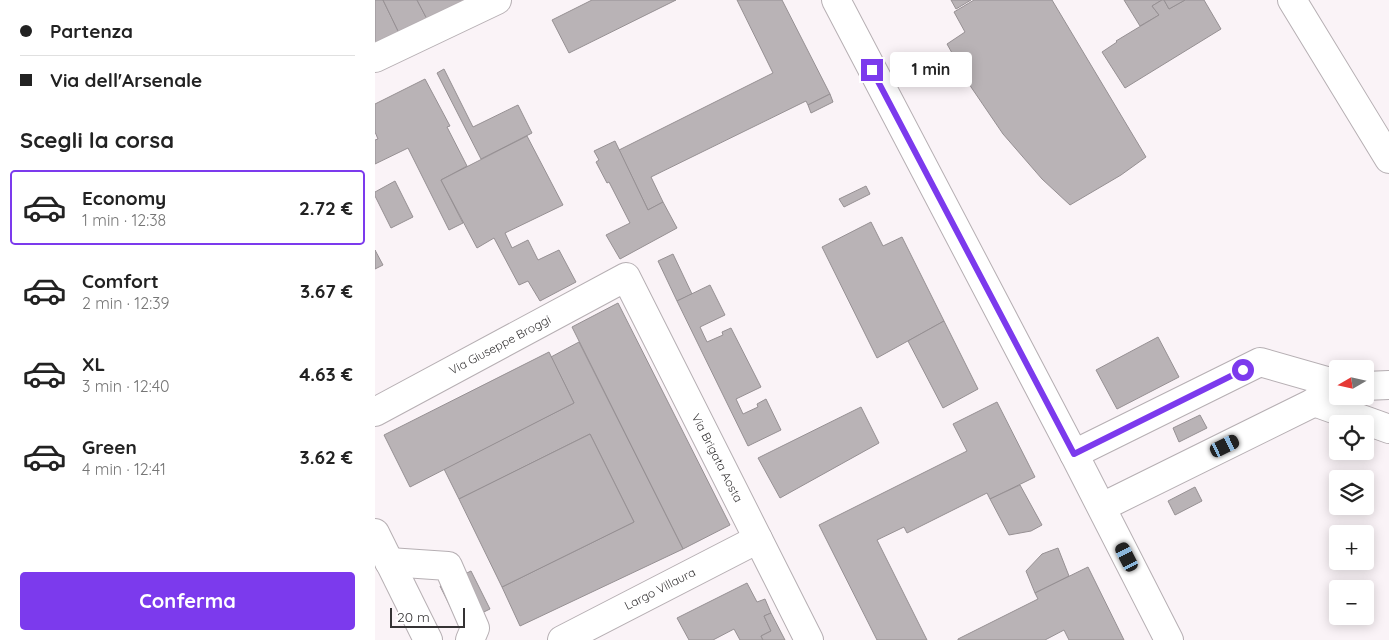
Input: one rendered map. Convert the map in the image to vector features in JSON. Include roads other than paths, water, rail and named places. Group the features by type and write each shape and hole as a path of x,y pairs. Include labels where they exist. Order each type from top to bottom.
{"street":[{"path":"375,58 497,0"},
{"path":"836,0 1102,507 1169,640"},
{"path":"1292,0 1389,159"},
{"name":"Via Giuseppe Broggi","path":"375,412 626,277"},
{"name":"Via Brigata Aosta","path":"626,277 809,640"},
{"path":"1074,454 1260,362 1329,382"},
{"path":"1374,386 1389,385"},
{"path":"1102,507 1326,396 1389,429"},
{"path":"375,533 428,640"},
{"name":"Largo Villaura","path":"562,640 758,539"},
{"path":"389,562 448,566 475,628 470,640"}]}
